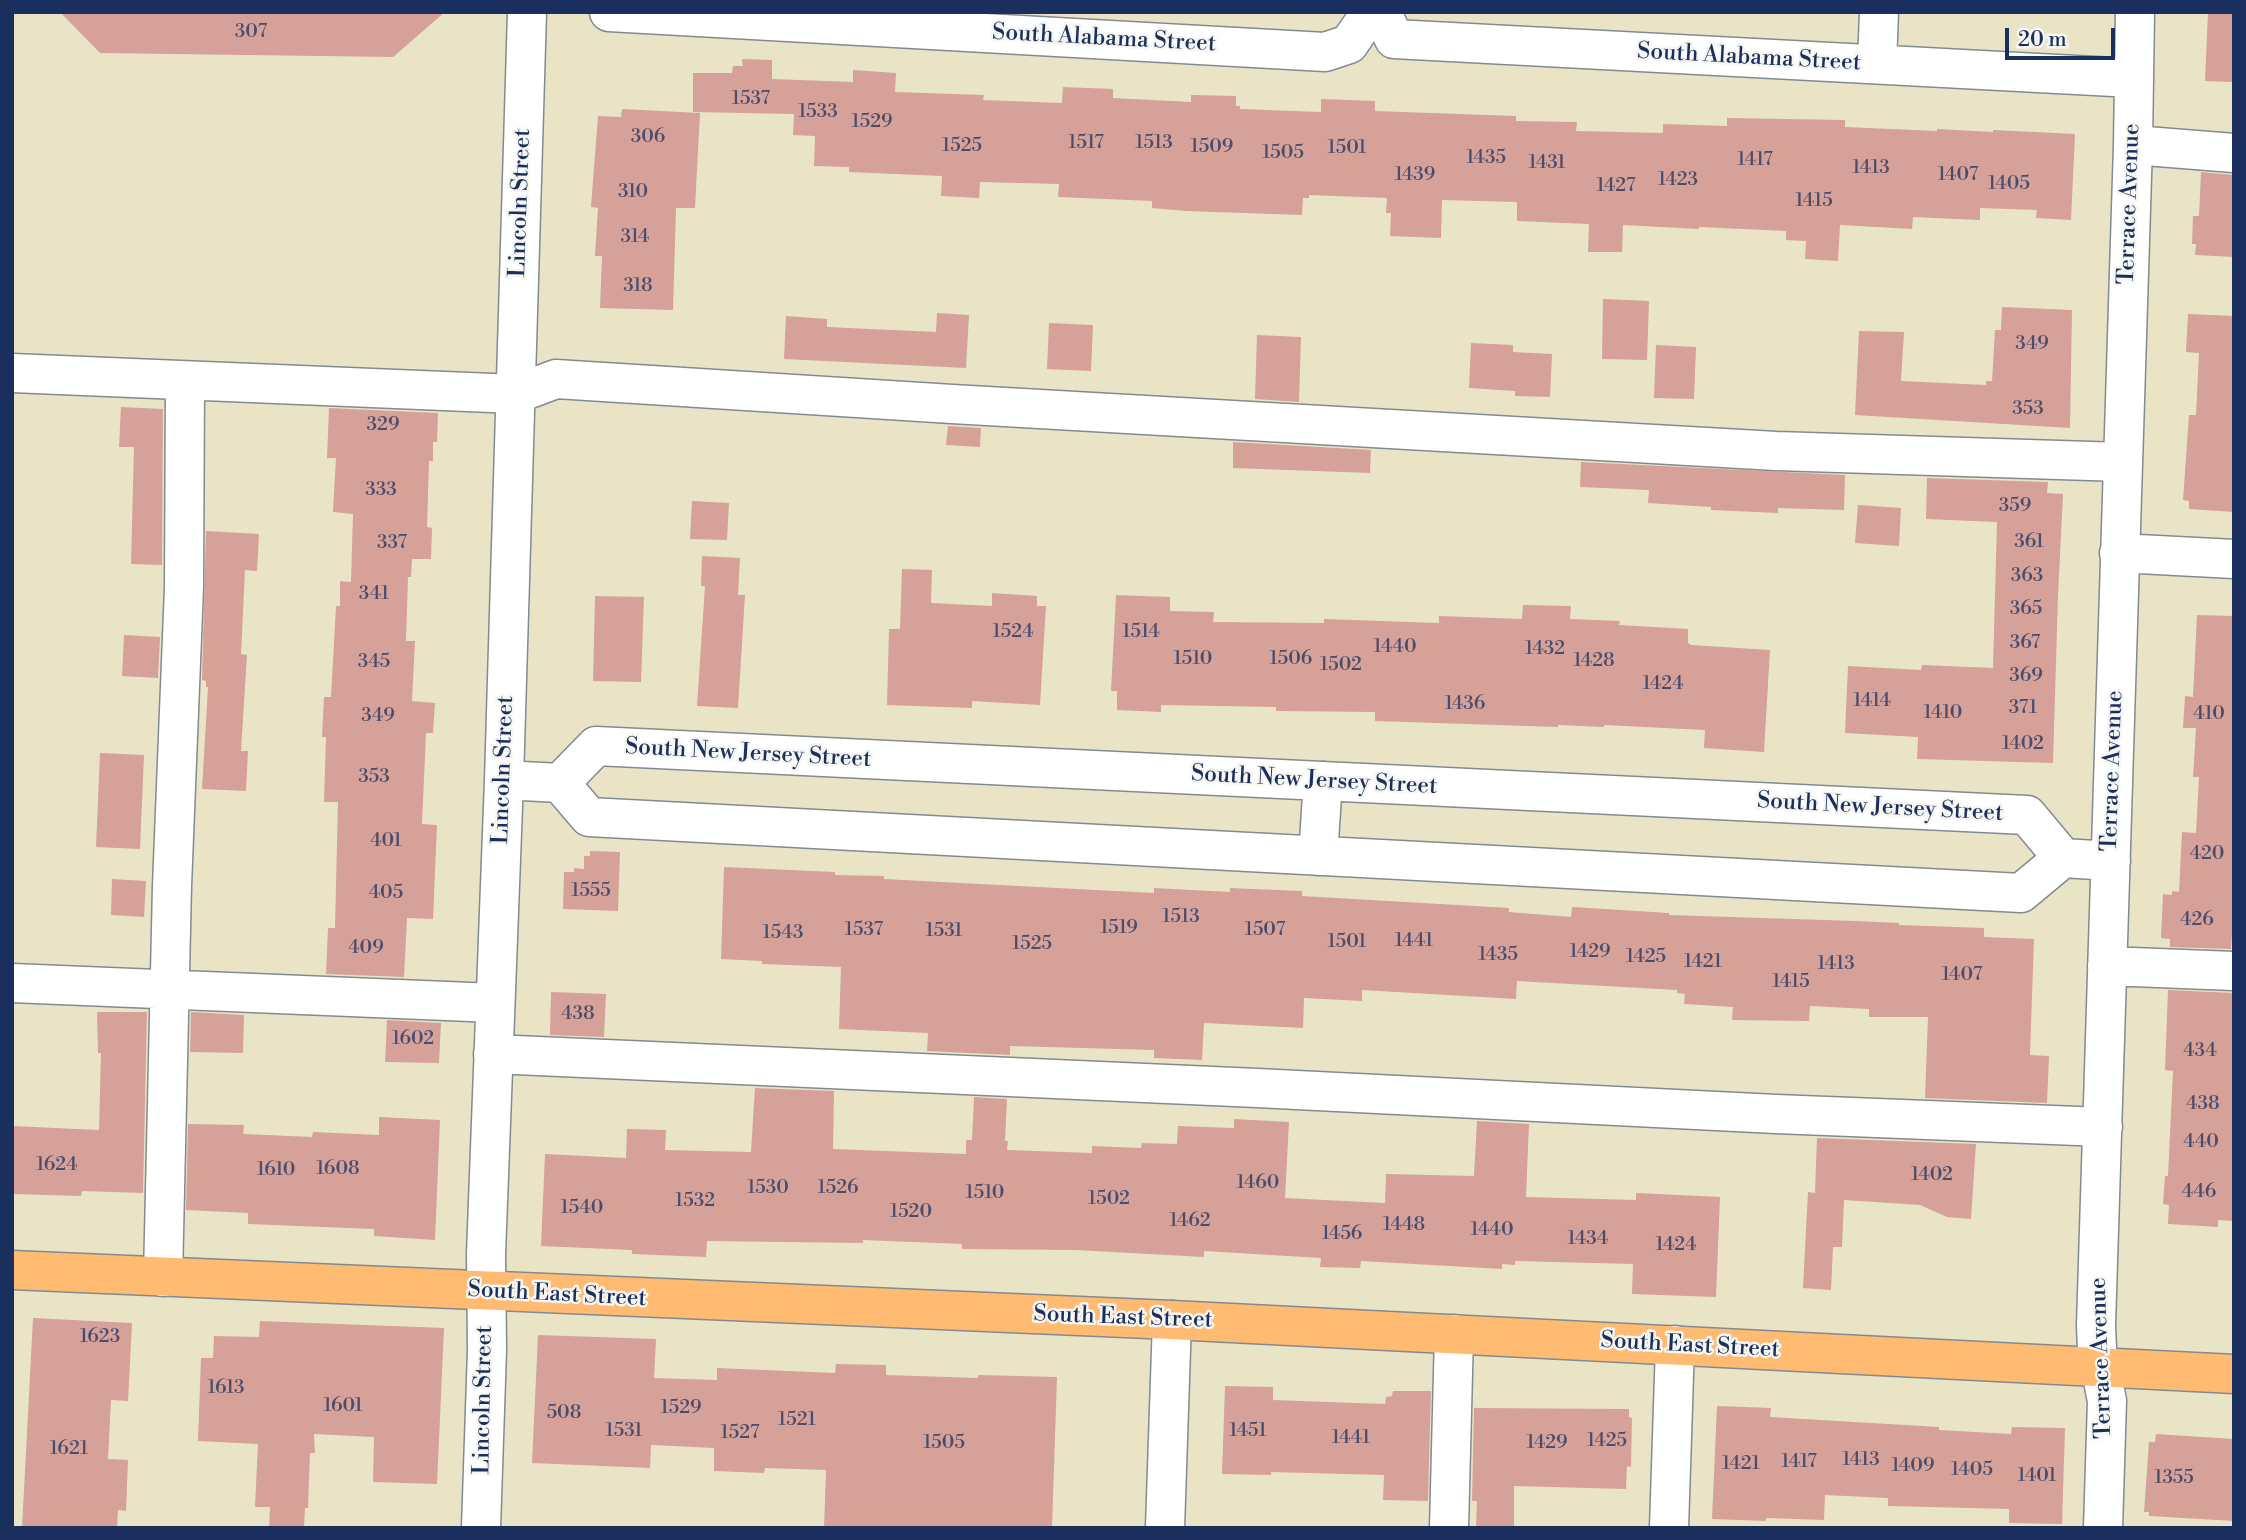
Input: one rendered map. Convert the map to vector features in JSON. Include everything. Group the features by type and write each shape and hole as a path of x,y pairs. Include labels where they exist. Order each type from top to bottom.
{"main road":[{"name":"South East Street","path":"12,1270 1172,1320 2234,1374"}],"street":[{"name":"Lincoln Street","path":"481,1528 493,1054 527,12"},
{"name":"South Alabama Street","path":"609,12 1325,52 1349,44 1386,19 1877,64 2133,78"},
{"path":"1877,64 1879,12"},
{"name":"Terrace Avenue","path":"2103,1528 2107,1401 2096,1325 2135,12"},
{"path":"2133,145 2234,153"},
{"path":"12,373 516,394 556,379 1762,450 2122,463"},
{"path":"163,1277 169,990 184,587 185,381"},
{"path":"2119,553 2234,559"},
{"name":"South New Jersey Street","path":"560,783 596,747 2027,815 2063,858"},
{"path":"504,780 560,783 589,817 2021,893 2063,858 2111,861"},
{"path":"1318,856 1323,781"},
{"path":"2107,966 2234,971"},
{"path":"12,983 495,1003"},
{"path":"493,1054 2103,1127"},
{"path":"1165,1528 1172,1320"},
{"path":"1449,1528 1454,1334"},
{"path":"1669,1528 1675,1345"}],"building":[{"path":"60,12 445,12 393,57 100,53"},
{"path":"2208,12 2234,12 2234,82 2205,81"},
{"path":"742,59 772,60 772,79 853,82 853,70 896,73 895,92 984,95 983,100 1062,103 1063,87 1113,89 1113,98 1191,102 1191,95 1236,96 1236,106 1240,106 1240,109 1321,112 1321,99 1375,101 1375,111 1516,116 1516,121 1577,122 1576,131 1663,133 1663,124 1727,126 1727,118 1845,120 1845,127 2075,134 2071,220 2036,218 2037,210 1980,208 1980,220 1913,217 1912,229 1840,225 1838,261 1805,259 1806,241 1786,240 1786,231 1699,227 1623,225 1622,252 1588,252 1589,224 1517,221 1517,202 1442,200 1441,238 1390,236 1391,213 1386,213 1387,198 1309,195 1309,198 1303,198 1302,215 1186,211 1152,208 1152,201 1058,197 1059,184 980,182 979,198 941,196 942,176 849,172 849,167 814,166 815,136 793,135 794,114 693,112 693,73 732,73 733,66 743,66"},
{"path":"622,109 700,113 695,208 676,208 673,310 600,308 602,256 595,256 598,208 591,207 598,116 621,117"},
{"path":"2201,172 2234,175 2234,257 2195,255 2196,244 2192,244 2193,216 2199,216"},
{"path":"1603,299 1649,301 1647,360 1602,359"},
{"path":"2002,307 2072,310 2070,428 1855,415 1859,331 1904,332 1901,381 1986,385 1986,381 1992,381 1995,330 2001,330"},
{"path":"937,313 969,315 966,368 784,359 786,316 827,319 827,327 936,332"},
{"path":"2188,314 2234,316 2234,512 2189,509 2189,501 2183,500 2189,415 2196,415 2199,353 2186,352"},
{"path":"1049,323 1093,325 1091,371 1047,369"},
{"path":"1257,335 1301,337 1299,402 1255,399"},
{"path":"1471,343 1513,345 1513,352 1552,354 1550,397 1515,396 1515,391 1469,388"},
{"path":"1656,345 1696,347 1694,399 1654,398"},
{"path":"121,407 163,409 162,565 131,564 134,447 119,447"},
{"path":"329,408 438,413 437,442 433,442 433,461 429,461 427,527 432,528 431,559 412,559 411,577 408,577 406,641 415,641 412,701 435,703 433,733 426,733 422,824 437,825 433,919 407,918 404,977 326,974 328,928 335,928 338,802 324,802 324,697 331,697 340,581 351,582 353,514 333,512 336,458 327,458"},
{"path":"948,426 981,428 980,447 946,445"},
{"path":"1233,442 1371,450 1370,473 1233,468"},
{"path":"1581,462 1845,475 1844,510 1778,508 1778,513 1711,510 1711,507 1648,503 1649,490 1580,487"},
{"path":"1927,478 2048,482 2047,493 2063,494 2053,763 1917,759 1918,737 1845,733 1848,666 1921,670 1922,665 1993,668 1997,522 1926,519"},
{"path":"692,501 729,503 727,540 690,539"},
{"path":"1858,505 1901,508 1899,546 1855,543"},
{"path":"206,531 259,534 257,571 245,570 241,654 247,655 241,751 248,751 246,791 202,789 208,687 206,681 202,680"},
{"path":"702,556 740,558 738,595 745,595 738,708 697,706 705,586 701,586"},
{"path":"902,569 932,570 931,603 992,606 992,593 1037,596 1037,606 1046,606 1040,705 972,701 972,708 887,705 889,629 900,629"},
{"path":"1116,595 1170,597 1170,611 1214,612 1213,622 1324,623 1324,619 1439,623 1439,616 1522,619 1523,605 1571,606 1570,619 1620,621 1619,625 1688,629 1688,643 1691,645 1770,650 1764,752 1704,748 1705,730 1604,725 1558,727 1375,721 1375,712 1276,711 1276,707 1161,705 1161,712 1117,710 1117,691 1111,691"},
{"path":"595,596 644,597 641,682 593,681"},
{"path":"2197,615 2234,616 2234,902 2231,949 2170,947 2170,939 2161,938 2163,894 2172,895 2172,891 2179,892 2182,832 2196,833 2199,777 2193,777 2196,728 2183,728 2185,696 2193,697"},
{"path":"124,635 160,637 158,678 122,676"},
{"path":"100,753 144,755 140,849 96,847"},
{"path":"590,851 620,852 618,911 563,909 564,872 574,872 574,868 584,869 584,856 590,856"},
{"path":"724,867 835,872 835,875 884,876 884,879 1154,893 1154,888 1230,892 1230,888 1302,891 1302,896 1509,908 1509,912 1571,917 1572,907 1669,915 1984,928 1984,937 2034,939 2030,1055 2049,1056 2047,1103 1925,1098 1928,1017 1869,1017 1869,1009 1810,1006 1809,1021 1732,1020 1733,1007 1684,1004 1685,994 1677,993 1677,990 1517,981 1516,999 1362,990 1362,1001 1304,998 1303,1028 1204,1023 1202,1060 1154,1058 1154,1050 1010,1046 1010,1055 927,1051 928,1033 839,1029 841,967 762,964 762,961 721,959"},
{"path":"112,879 146,881 144,917 111,915"},
{"path":"2168,990 2234,993 2234,1221 2218,1220 2218,1227 2168,1224 2169,1205 2163,1204 2165,1176 2168,1176 2173,1071 2165,1070"},
{"path":"551,992 606,994 604,1037 550,1035"},
{"path":"97,1012 147,1012 143,1193 82,1191 81,1196 12,1194 12,1126 99,1130 101,1053 98,1053"},
{"path":"191,1012 244,1015 243,1053 190,1052"},
{"path":"387,1020 441,1023 439,1063 385,1062"},
{"path":"755,1088 834,1091 833,1149 966,1154 966,1140 972,1140 974,1097 1007,1099 1007,1150 1092,1153 1092,1146 1141,1148 1142,1143 1177,1144 1178,1126 1234,1128 1234,1119 1289,1122 1285,1198 1385,1203 1386,1174 1474,1176 1477,1121 1529,1124 1526,1197 1636,1200 1636,1193 1720,1197 1716,1297 1632,1294 1633,1264 1515,1261 1515,1265 1502,1264 1502,1269 1361,1261 1360,1268 1320,1267 1321,1258 1204,1251 1204,1257 1076,1250 962,1249 962,1244 863,1240 863,1243 707,1241 706,1257 541,1246 545,1154 626,1158 627,1129 666,1130 665,1150 751,1152"},
{"path":"379,1117 440,1120 435,1240 374,1236 374,1229 248,1224 248,1213 186,1210 188,1124 244,1125 243,1134 312,1137 313,1132 379,1135"},
{"path":"1817,1138 1976,1144 1971,1219 1947,1217 1920,1205 1844,1200 1842,1247 1833,1247 1831,1290 1803,1288 1808,1192 1815,1193"},
{"path":"33,1318 132,1323 128,1401 111,1400 108,1459 128,1460 126,1511 118,1510 117,1528 22,1528"},
{"path":"260,1321 444,1328 437,1484 373,1482 374,1437 314,1434 315,1453 310,1453 308,1508 305,1508 304,1528 269,1528 270,1507 255,1507 258,1444 198,1441 201,1358 213,1358 214,1336 259,1337"},
{"path":"538,1335 656,1339 654,1378 717,1380 717,1368 835,1373 836,1364 886,1365 886,1375 1057,1377 1052,1528 824,1528 826,1470 765,1468 764,1473 714,1471 714,1448 651,1445 650,1468 532,1463"},
{"path":"1225,1386 1273,1387 1273,1400 1385,1404 1386,1397 1392,1396 1393,1391 1431,1391 1428,1501 1383,1500 1384,1475 1271,1472 1271,1475 1222,1474"},
{"path":"1717,1406 1771,1408 1770,1417 1939,1427 1939,1430 2011,1434 2012,1427 2065,1428 2062,1524 2009,1523 2009,1509 1888,1506 1888,1498 1825,1495 1824,1520 1712,1519"},
{"path":"1474,1408 1629,1409 1629,1417 1632,1418 1631,1467 1627,1466 1626,1489 1514,1486 1514,1528 1476,1528 1477,1501 1472,1501"},
{"path":"2156,1434 2234,1439 2234,1521 2149,1516 2149,1512 2144,1512 2149,1442 2155,1442"}]}
